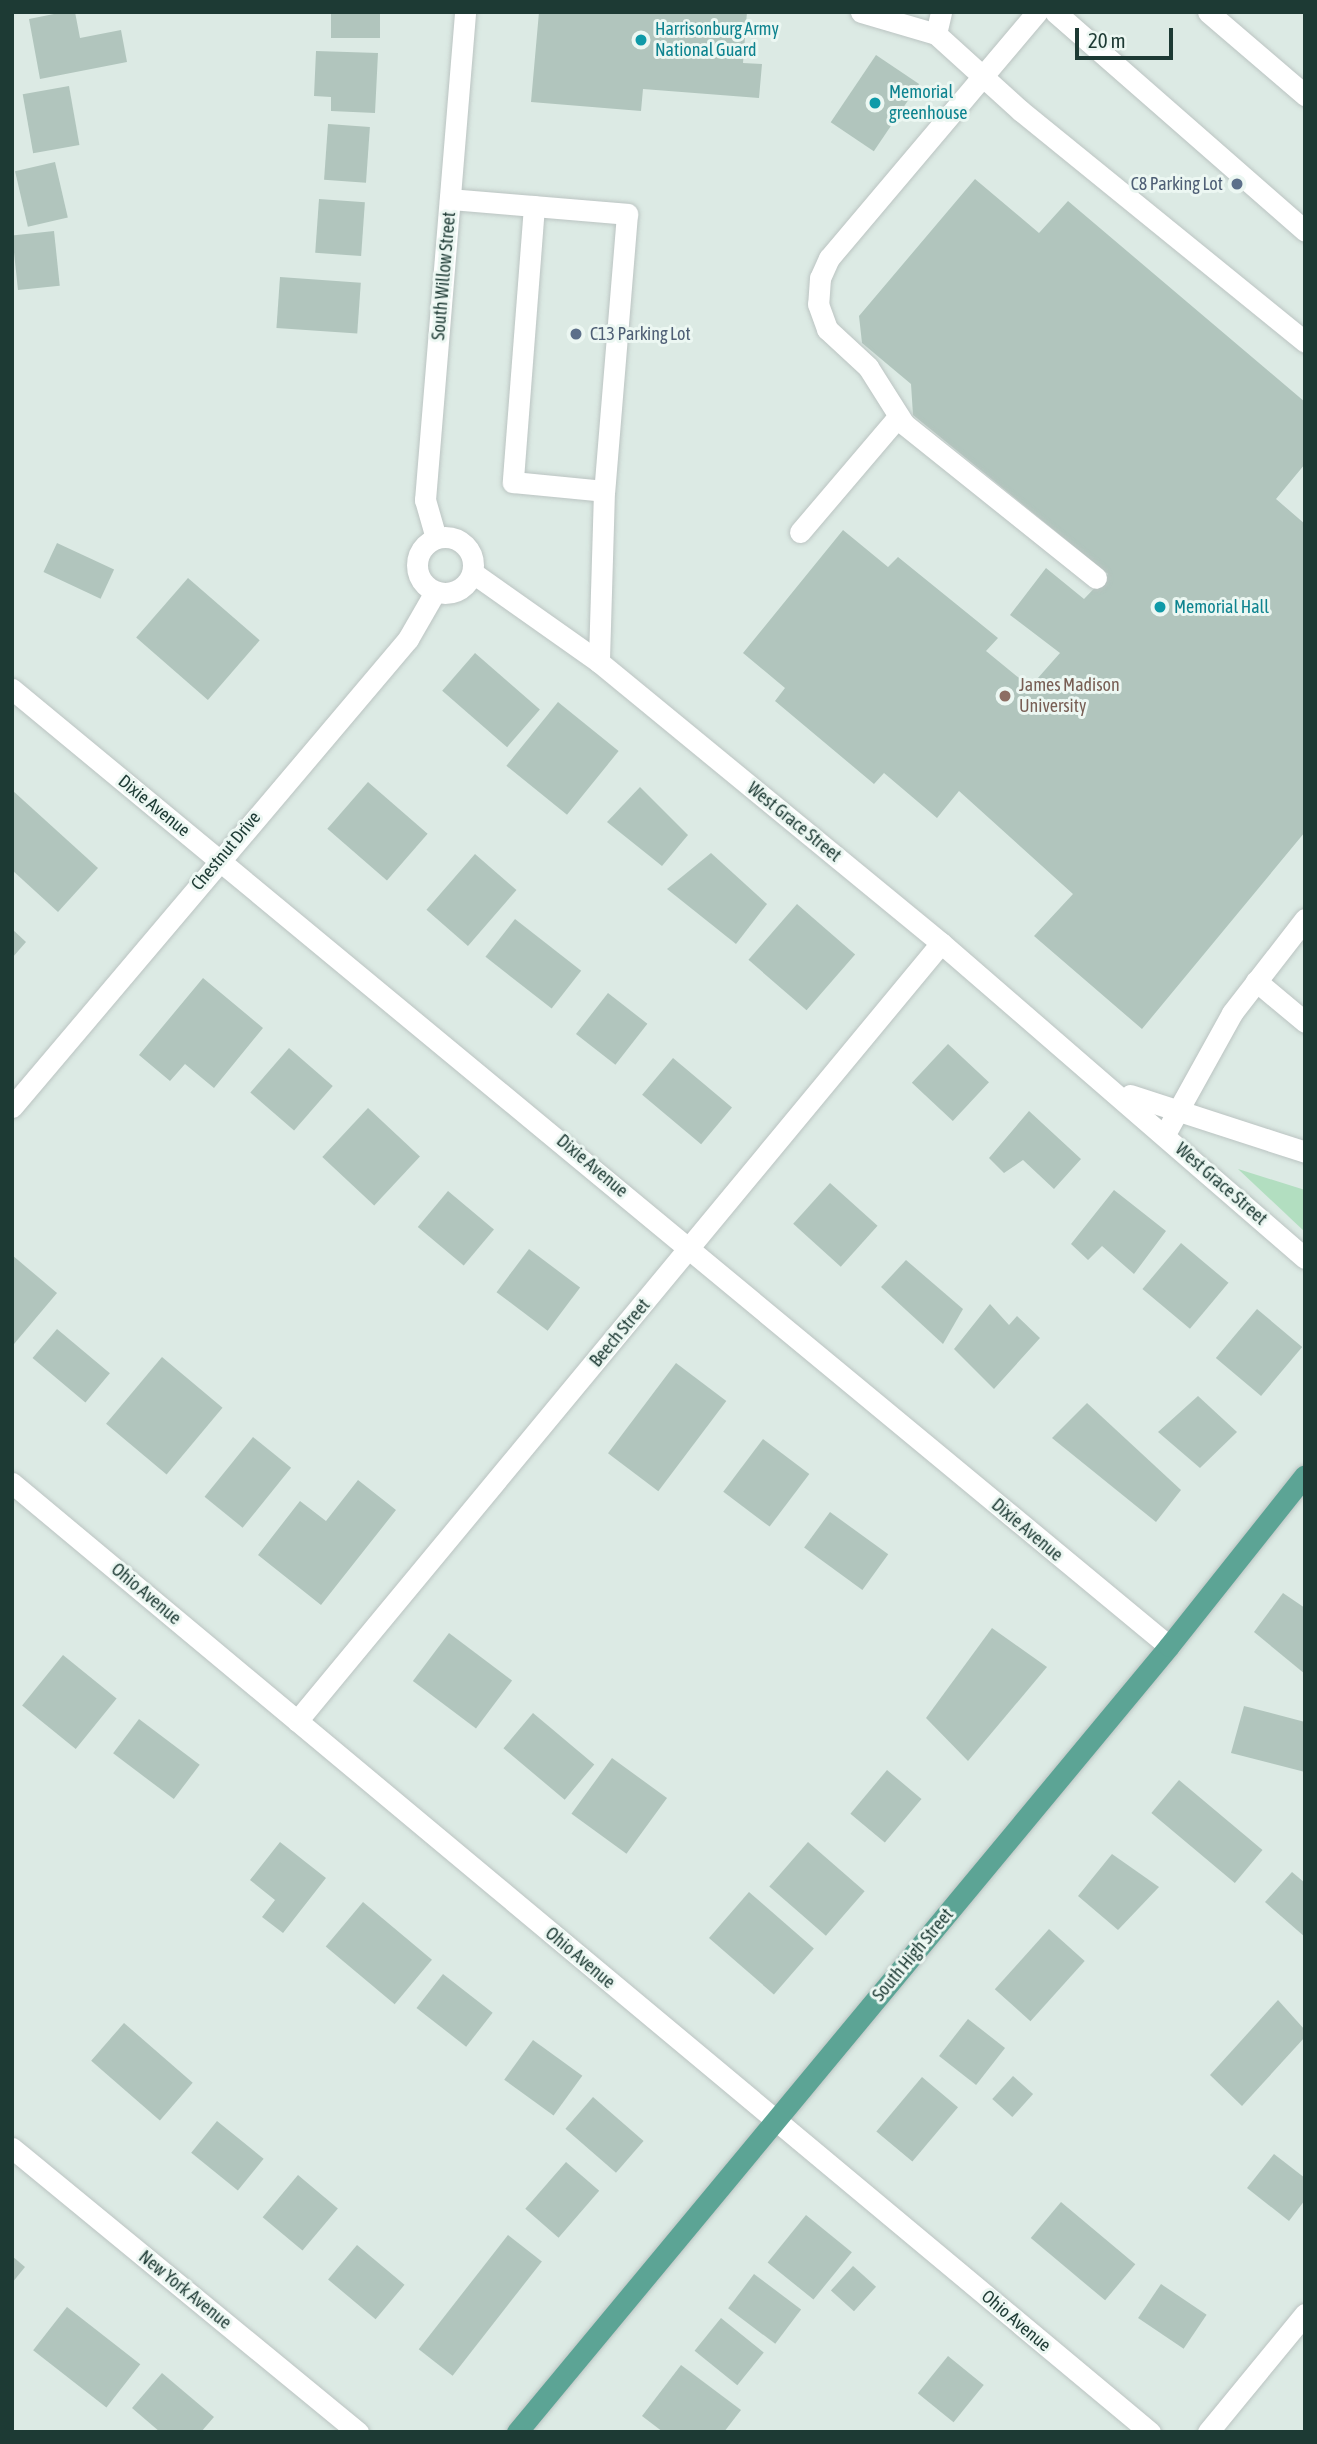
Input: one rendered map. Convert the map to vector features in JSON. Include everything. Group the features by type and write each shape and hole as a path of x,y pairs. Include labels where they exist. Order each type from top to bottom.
{"main road":[{"name":"South High Street","path":"517,2432 1169,1646 1305,1475"}],"street":[{"name":"South Willow Street","path":"436,538 425,499 464,12"},
{"path":"861,12 936,34 982,78 1305,342"},
{"path":"936,34 941,12"},
{"path":"1037,12 846,237 820,278 818,304 827,329 869,367 898,417 1096,578"},
{"path":"1055,12 1305,231"},
{"path":"1208,12 1305,95"},
{"path":"450,199 627,214 604,491 600,662"},
{"path":"534,206 513,482 604,491"},
{"path":"800,532 898,417"},
{"path":"436,538 454,538 468,548 473,573 454,593 435,592 420,579 417,560 436,538"},
{"name":"West Grace Street","path":"473,573 600,662 1106,1082 1305,1258"},
{"name":"Chestnut Drive","path":"12,1107 218,858 408,639 435,592"},
{"name":"Dixie Avenue","path":"12,689 1169,1646"},
{"path":"1165,1134 1232,1013 1305,919"},
{"name":"Beech Street","path":"297,1721 941,943"},
{"path":"1256,981 1305,1022"},
{"name":"West Grace Street","path":"1106,1082 1175,1114 1305,1152"},
{"name":"Ohio Avenue","path":"12,1483 1150,2432"},
{"name":"New York Avenue","path":"12,2148 358,2432"},
{"path":"1208,2432 1305,2314"}],"green space":[{"path":"1238,1169 1305,1190 1305,1232"}],"building":[{"path":"75,12 80,38 121,30 127,62 40,79 29,19"},
{"path":"331,12 380,12 380,38 331,38"},
{"name":"Harrisonburg Army National Guard","path":"539,12 747,12 743,63 762,64 759,98 643,89 641,111 531,102"},
{"path":"316,51 378,53 375,113 331,111 331,97 314,96"},
{"name":"Memorial greenhouse","path":"876,55 919,84 874,151 831,122"},
{"path":"69,86 79,145 33,153 23,94"},
{"path":"328,124 370,127 366,183 324,180"},
{"path":"55,162 68,218 28,227 15,171"},
{"name":"Memorial Hall","path":"975,179 1039,233 1068,201 1305,402 1305,464 1276,499 1305,524 1305,832 1142,1029 1034,936 1073,894 959,791 937,818 884,773 874,784 775,701 785,688 743,653 843,530 888,567 898,557 998,638 986,651 1030,687 1060,653 1010,615 1046,568 1084,599 1108,574 913,415 911,384 862,343 859,316"},
{"path":"319,199 365,202 361,256 315,253"},
{"path":"54,231 60,286 18,290 12,235"},
{"path":"280,277 361,283 357,334 276,328"},
{"path":"57,543 114,570 101,599 43,572"},
{"path":"188,578 260,640 208,700 136,638"},
{"path":"475,653 540,709 507,747 442,691"},
{"path":"558,702 619,751 567,815 506,766"},
{"path":"368,782 428,834 387,881 327,829"},
{"path":"640,787 688,835 662,866 607,822"},
{"path":"12,790 98,868 58,912 12,870"},
{"path":"711,853 767,904 736,944 667,889"},
{"path":"475,854 517,890 468,946 426,910"},
{"path":"797,904 855,955 807,1010 748,960"},
{"path":"515,919 581,971 552,1009 485,957"},
{"path":"12,929 26,942 12,958"},
{"path":"203,978 263,1028 214,1088 185,1064 170,1081 139,1055"},
{"path":"608,993 647,1024 615,1065 576,1034"},
{"path":"948,1044 989,1082 953,1121 912,1083"},
{"path":"289,1048 333,1086 294,1131 250,1093"},
{"path":"673,1058 732,1107 701,1144 642,1095"},
{"path":"368,1108 420,1156 374,1205 322,1157"},
{"path":"1029,1111 1081,1159 1054,1189 1023,1160 1004,1173 989,1158"},
{"path":"830,1183 878,1226 841,1267 793,1224"},
{"path":"1114,1190 1166,1231 1134,1274 1102,1246 1088,1260 1071,1244"},
{"path":"448,1191 494,1230 464,1266 418,1227"},
{"path":"1181,1243 1228,1283 1190,1329 1142,1289"},
{"path":"529,1249 580,1288 548,1331 497,1292"},
{"path":"12,1255 57,1293 14,1344 12,1343"},
{"path":"906,1260 963,1309 943,1344 881,1287"},
{"path":"990,1304 1009,1325 1017,1316 1040,1338 994,1389 954,1349"},
{"path":"1257,1309 1302,1347 1261,1396 1216,1358"},
{"path":"57,1329 110,1373 85,1402 33,1358"},
{"path":"162,1357 223,1408 167,1474 106,1424"},
{"path":"676,1363 726,1401 658,1491 608,1453"},
{"path":"1198,1396 1237,1432 1200,1468 1158,1432"},
{"path":"1087,1403 1181,1490 1156,1522 1052,1438"},
{"path":"253,1437 291,1468 243,1528 205,1497"},
{"path":"763,1439 809,1474 770,1527 723,1492"},
{"path":"358,1480 396,1510 321,1605 258,1555 300,1501 326,1521"},
{"path":"830,1512 888,1554 862,1590 804,1548"},
{"path":"1283,1593 1305,1608 1305,1674 1254,1632"},
{"path":"992,1628 1047,1667 968,1761 926,1718"},
{"path":"449,1633 512,1681 476,1728 413,1681"},
{"path":"63,1655 117,1698 76,1749 22,1706"},
{"path":"1244,1706 1305,1722 1305,1772 1231,1753"},
{"path":"533,1713 594,1764 565,1800 503,1748"},
{"path":"139,1719 200,1765 174,1799 113,1753"},
{"path":"612,1758 667,1798 626,1854 571,1814"},
{"path":"887,1770 921,1799 885,1843 850,1814"},
{"path":"1179,1780 1262,1850 1235,1883 1151,1813"},
{"path":"280,1842 326,1878 283,1933 262,1917 275,1900 250,1880"},
{"path":"808,1842 865,1891 826,1936 769,1887"},
{"path":"1112,1854 1159,1887 1118,1930 1078,1896"},
{"path":"1292,1872 1305,1883 1305,1937 1265,1902"},
{"path":"749,1892 814,1948 774,1994 709,1938"},
{"path":"363,1902 432,1960 395,2004 326,1946"},
{"path":"1049,1929 1085,1961 1030,2021 995,1989"},
{"path":"443,1974 493,2013 466,2047 417,2008"},
{"path":"1278,2000 1305,2030 1305,2037 1242,2106 1210,2075"},
{"path":"968,2019 1005,2048 976,2085 939,2056"},
{"path":"124,2023 193,2083 160,2120 91,2061"},
{"path":"533,2040 582,2076 554,2115 504,2080"},
{"path":"1013,2076 1033,2094 1012,2117 992,2099"},
{"path":"922,2077 958,2107 912,2162 876,2131"},
{"path":"593,2097 644,2141 616,2173 565,2129"},
{"path":"217,2121 264,2159 238,2191 191,2153"},
{"path":"1274,2154 1305,2178 1305,2200 1289,2221 1247,2188"},
{"path":"566,2162 599,2191 559,2238 525,2209"},
{"path":"298,2175 338,2208 302,2251 263,2217"},
{"path":"1061,2202 1135,2264 1105,2300 1031,2238"},
{"path":"806,2215 852,2252 813,2300 768,2262"},
{"path":"508,2235 542,2261 453,2376 419,2349"},
{"path":"357,2245 404,2285 376,2319 328,2279"},
{"path":"12,2256 25,2267 12,2283"},
{"path":"853,2266 876,2287 854,2311 831,2291"},
{"path":"754,2274 801,2310 775,2344 728,2308"},
{"path":"1161,2284 1207,2315 1184,2349 1138,2318"},
{"path":"67,2307 140,2364 106,2408 33,2350"},
{"path":"721,2318 764,2353 737,2385 695,2351"},
{"path":"948,2356 984,2385 954,2422 918,2393"},
{"path":"681,2365 741,2410 724,2432 663,2432 642,2416"},
{"path":"162,2373 214,2417 201,2432 160,2432 132,2408"}],"place":[{"name":"Harrisonburg Army National Guard","path":"641,40"},
{"name":"Memorial greenhouse","path":"875,103"},
{"name":"C8 Parking Lot","path":"1237,184"},
{"name":"C13 Parking Lot","path":"576,334"},
{"name":"Memorial Hall","path":"1160,607"},
{"name":"James Madison University","path":"1005,696"}]}
